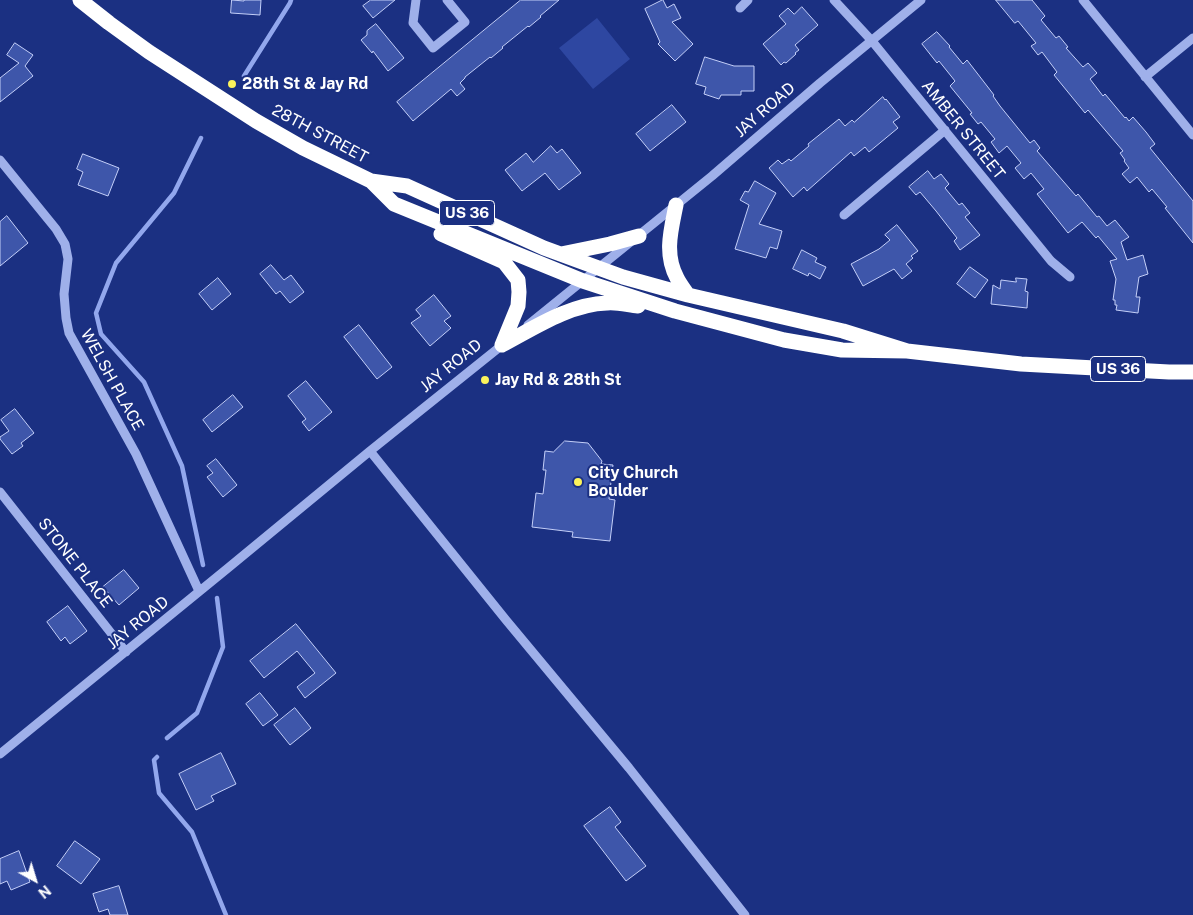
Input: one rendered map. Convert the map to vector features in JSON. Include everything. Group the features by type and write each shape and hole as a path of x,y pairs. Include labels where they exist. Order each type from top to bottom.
{"highway":[{"name":"28TH STREET","path":"80,0 149,52 256,121 303,148 371,180 407,186 523,239 598,268"},
{"name":"28TH STREET","path":"371,180 394,204 582,281"},
{"path":"394,204 417,223 504,262 513,273 518,280 518,306 502,345"},
{"path":"676,205 669,242 669,254 671,266 677,279 688,295"},
{"path":"561,254 639,236"},
{"name":"US 36","path":"598,268 688,295 843,331 906,351"},
{"name":"US 36","path":"582,281 675,311 784,340 842,350 906,351 1021,364 1193,372"},
{"path":"502,345 564,313 588,305 609,303 675,311"}],"street":[{"path":"416,0 413,23 433,48 465,22 447,0"},
{"path":"740,8 748,0"},
{"name":"AMBER STREET","path":"834,0 872,41 1051,261 1070,277"},
{"name":"JAY ROAD","path":"0,754 370,450 639,236 921,0"},
{"path":"1083,0 1193,136"},
{"path":"1145,78 1193,38"},
{"path":"844,215 945,130"},
{"name":"WELSH PLACE","path":"0,160 56,229 65,244 68,259 64,294 69,333 136,454 200,591"},
{"path":"370,450 500,612 629,768 745,915"},
{"name":"STONE PLACE","path":"0,492 126,652"}],"shaded area":[{"path":"597,18 630,59 593,89 559,48"}],"building":[{"path":"232,0 261,0 260,15 231,13"},
{"path":"371,0 395,0 373,18 363,6"},
{"path":"521,0 559,0 529,27 465,77 460,83 465,89 457,96 451,89 413,121 397,102"},
{"path":"663,0 667,8 674,4 681,18 672,22 693,44 675,61 658,44 660,42 645,9"},
{"path":"996,0 1032,0 1045,16 1041,20 1056,38 1059,36 1068,47 1066,48 1083,67 1088,63 1097,73 1090,79 1103,96 1105,94 1129,121 1133,117 1146,132 1155,144 1150,148 1193,201 1193,243 1152,189 1149,192 1137,177 1130,183 1122,174 1129,168 1120,153 1123,151 1088,110 1085,113 1054,75 1057,72 1042,52 1038,55 1031,46 1036,43 1018,21 1015,23"},
{"path":"802,7 818,25 795,45 799,50 796,54 781,65 763,44 786,24 779,16 788,8 794,14"},
{"path":"376,24 404,58 388,71 373,51 372,53 361,40 367,35 367,31"},
{"path":"937,32 963,64 967,60 994,95 1000,106 1030,143 1034,140 1040,148 1037,151 1076,196 1078,194 1107,226 1115,220 1129,237 1121,242 1127,260 1143,255 1148,274 1139,277 1136,297 1140,297 1138,313 1116,310 1117,305 1115,305 1115,300 1113,300 1116,279 1110,261 1117,259 1098,236 1096,238 1082,222 1068,233 1037,194 1044,189 1031,173 1024,179 1015,168 1021,163 1007,146 999,153 991,142 995,139 981,122 978,124 970,114 972,113 950,86 955,81 922,44"},
{"path":"15,43 33,55 25,66 33,76 0,102 0,78 19,63 7,55"},
{"path":"705,57 734,66 754,66 754,91 741,91 741,95 721,95 719,99 704,94 706,87 696,84"},
{"path":"883,97 900,117 893,122 898,128 869,152 865,147 854,156 851,152 807,191 804,187 793,197 769,168 778,160 782,164 789,159 791,161 809,146 808,144 839,119 845,126 852,120 854,122"},
{"path":"672,105 686,122 650,151 636,134"},
{"path":"551,146 557,153 562,149 581,173 559,190 545,173 522,191 505,170 526,153 533,162"},
{"path":"83,154 119,168 108,196 78,185 83,172 77,169"},
{"path":"928,171 934,179 941,174 949,184 945,188 959,205 962,203 970,213 965,217 980,235 960,250 954,241 957,238 936,211 920,192 916,195 909,187"},
{"path":"755,181 776,193 759,224 782,231 777,249 770,247 766,258 735,249 749,205 740,200 745,191 748,192"},
{"path":"7,216 28,243 0,266 0,222"},
{"path":"897,225 918,251 911,256 913,258 906,264 912,271 902,279 894,269 863,286 851,264 879,249 890,240 885,235"},
{"path":"802,250 817,258 815,262 826,267 820,279 809,273 808,276 793,269"},
{"path":"271,265 284,280 291,275 304,292 290,303 280,291 276,294 260,274"},
{"path":"970,267 988,280 975,298 957,284"},
{"path":"218,278 231,294 212,310 199,294"},
{"path":"1016,278 1027,279 1025,291 1028,292 1027,308 991,304 993,285 1000,289 1001,280 1016,282"},
{"path":"434,295 451,316 444,321 451,328 430,346 411,323 421,316 416,310"},
{"path":"359,325 392,367 377,379 344,337"},
{"path":"306,381 332,412 309,431 302,422 306,419 288,396"},
{"path":"233,395 243,407 212,432 203,420"},
{"path":"15,409 34,433 21,443 23,446 12,454 0,439 9,431 1,420"},
{"name":"City Church Boulder","path":"565,441 588,443 602,461 601,464 613,465 609,499 615,500 610,541 572,537 573,532 532,527 536,493 543,494 546,470 543,470 545,451 553,452"},
{"path":"216,459 237,485 223,497 207,477 213,473 207,466"},
{"path":"124,570 139,588 119,605 103,587"},
{"path":"68,606 87,631 70,644 65,637 61,641 47,622"},
{"path":"296,624 336,673 305,698 297,687 315,673 297,651 264,678 250,661"},
{"path":"260,693 278,715 263,726 246,704"},
{"path":"295,708 311,728 290,745 274,725"},
{"path":"221,753 236,784 211,796 214,801 196,810 179,774"},
{"path":"610,807 621,822 615,827 646,866 626,881 584,826"},
{"path":"75,841 100,859 81,884 57,866"},
{"path":"19,851 30,882 11,890 7,881 0,884 0,859"},
{"path":"119,886 128,915 110,915 108,909 99,912 93,894"}],"waterway":[{"path":"244,76 291,0"},
{"path":"201,138 174,193 116,263 96,313 101,334 144,382 182,466 203,565"},
{"path":"167,738 197,713 223,647 217,598"},
{"path":"157,757 154,760 159,793 192,832 226,915"}],"place":[{"name":"28th St & Jay Rd","path":"232,84"},
{"name":"Jay Rd & 28th St","path":"485,380"},
{"name":"City Church Boulder","path":"578,482"}]}
